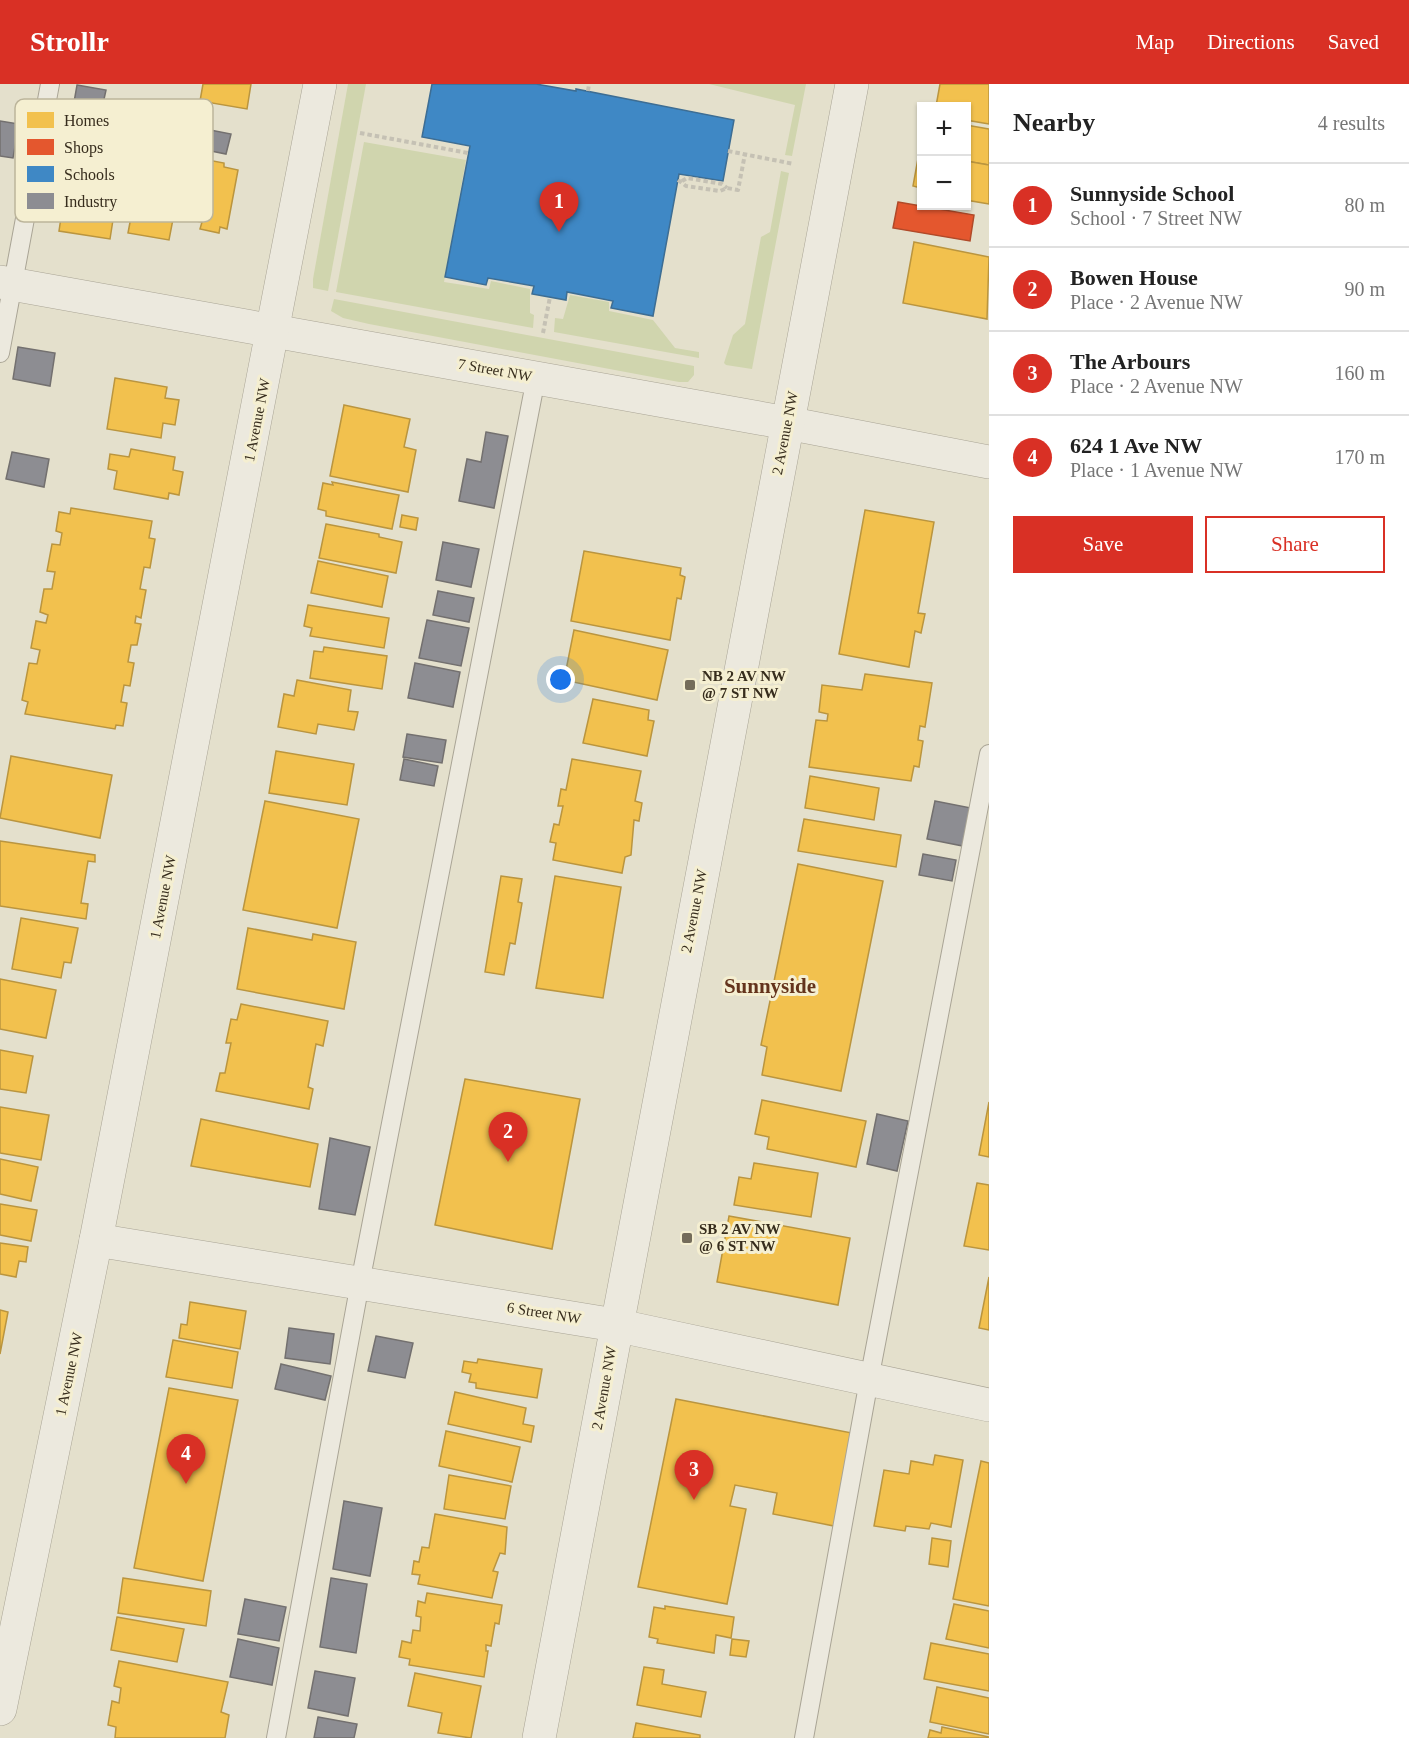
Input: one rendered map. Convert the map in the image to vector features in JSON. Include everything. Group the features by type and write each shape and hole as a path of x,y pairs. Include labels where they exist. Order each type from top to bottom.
{"street":[{"name":"1 Avenue NW","path":"0,1709 96,1240 274,331 320,84"},
{"name":"2 Avenue NW","path":"539,1738 615,1325 852,84"},
{"name":"7 Street NW","path":"7,283 787,423 989,462"},
{"name":"6 Street NW","path":"96,1240 615,1325 989,1405"}],"lane":[{"path":"47,99 50,84"},
{"path":"0,353 7,283 20,222"},
{"path":"276,1738 360,1283 536,378"},
{"path":"804,1738 869,1380 989,754"}],"path":[{"path":"588,91 589,84"},
{"path":"360,134 468,153"},
{"path":"728,151 794,164"},
{"path":"727,188 720,191 686,186 680,180 687,178 722,184 727,188 738,190 745,154"},
{"path":"543,333 550,297"}],"green space":[{"path":"348,84 366,84 328,291 313,288 313,279"},
{"path":"709,84 806,84 792,156 785,155 795,105"},
{"path":"364,142 466,160 444,282 489,289 491,281 530,289 530,313 534,315 533,328 336,292"},
{"path":"781,171 789,173 752,369 726,365 724,363 733,335 745,324 761,237 770,232"},
{"path":"570,295 609,302 609,311 653,320 675,348 699,352 699,358 554,332 555,318 563,319"},
{"path":"334,299 694,366 694,375 688,382 679,382 369,324 343,318 331,311"}],"building: Homes":[{"path":"203,84 251,84 247,109 213,103 213,99 200,99"},
{"path":"940,84 989,84 989,124 971,121 971,102 937,102"},
{"path":"971,126 989,129 989,165 971,162"},
{"path":"213,161 224,163 224,167 238,170 227,229 220,227 219,233 200,229 202,222 213,222"},
{"path":"971,162 989,165 989,204 971,201"},
{"path":"917,164 917,187 913,186"},
{"path":"60,222 113,222 110,239 59,231"},
{"path":"130,222 172,222 169,240 128,233"},
{"path":"914,242 989,257 987,319 903,303"},
{"path":"115,378 167,387 165,398 179,400 175,425 163,423 161,438 107,429"},
{"path":"344,405 410,419 404,447 416,450 408,492 330,476"},
{"path":"131,449 175,457 173,470 183,472 179,495 169,493 168,499 114,489 117,471 108,469 110,454 129,457"},
{"path":"332,482 399,495 392,529 326,516 326,511 318,509 323,483 333,485"},
{"path":"71,508 152,521 149,538 155,539 150,568 144,567 140,589 146,590 141,618 136,616 135,623 141,624 137,645 131,645 128,662 134,663 130,686 124,685 121,702 127,703 123,726 116,725 115,729 25,714 28,702 22,700 29,663 37,664 40,650 31,648 36,621 46,623 48,615 40,612 44,589 52,589 55,572 47,571 52,544 60,545 62,533 56,531 59,512 70,514"},
{"path":"865,510 934,522 918,613 925,614 921,633 915,631 909,667 839,654"},
{"path":"402,515 418,518 416,530 400,527"},
{"path":"326,524 379,534 379,537 402,542 396,573 319,558"},
{"path":"584,551 681,568 680,575 685,577 681,599 677,598 670,640 571,621"},
{"path":"318,561 388,576 382,607 311,593"},
{"path":"308,605 389,618 384,648 310,636 312,628 304,626"},
{"path":"574,630 668,650 657,700 564,680"},
{"path":"324,647 387,656 382,689 310,678 314,651 323,652"},
{"path":"865,674 932,683 925,727 920,726 918,740 923,741 919,767 914,766 911,781 809,767 816,720 827,721 828,714 819,712 822,685 862,690"},
{"path":"297,680 351,690 348,711 358,712 354,730 318,724 316,734 278,727 284,694 294,696"},
{"path":"593,699 649,710 648,720 654,721 647,756 583,743"},
{"path":"276,751 354,764 347,805 269,793"},
{"path":"11,756 112,775 100,838 0,818"},
{"path":"572,759 641,771 635,801 642,803 639,821 634,820 631,855 625,857 622,873 553,860 556,843 550,842 554,824 559,825 563,806 558,806 561,789 566,790"},
{"path":"810,776 879,788 874,820 805,808"},
{"path":"265,801 359,819 337,928 243,910"},
{"path":"804,819 901,835 896,867 798,851"},
{"path":"0,841 95,855 95,862 88,861 81,903 88,904 86,919 0,906"},
{"path":"798,864 883,881 841,1091 762,1075 767,1047 761,1045"},
{"path":"501,876 522,879 518,902 522,903 515,944 510,943 504,975 485,972"},
{"path":"555,876 621,887 603,998 536,988"},
{"path":"21,918 78,928 71,963 64,962 61,978 12,969"},
{"path":"248,928 312,940 313,934 356,942 344,1009 237,989"},
{"path":"0,979 56,990 46,1038 0,1029"},
{"path":"241,1004 328,1021 323,1046 316,1044 308,1087 313,1089 309,1109 216,1091 220,1073 225,1073 231,1043 226,1043 231,1019 237,1020"},
{"path":"0,1050 33,1056 26,1093 0,1089"},
{"path":"465,1079 580,1099 552,1249 435,1225"},
{"path":"762,1100 866,1121 856,1167 767,1149 769,1137 755,1134"},
{"path":"989,1102 989,1157 979,1155"},
{"path":"0,1107 49,1115 41,1160 0,1153"},
{"path":"201,1119 318,1144 310,1187 191,1166"},
{"path":"0,1159 38,1167 31,1201 0,1194"},
{"path":"754,1163 818,1173 811,1217 734,1205 739,1177 751,1179"},
{"path":"977,1183 989,1185 989,1250 964,1246"},
{"path":"0,1204 37,1210 31,1241 0,1235"},
{"path":"729,1216 850,1238 838,1305 717,1282"},
{"path":"0,1243 28,1247 26,1262 19,1261 16,1277 0,1274"},
{"path":"989,1277 989,1330 979,1328"},
{"path":"190,1302 246,1311 240,1349 179,1338 181,1324 187,1325"},
{"path":"0,1310 8,1312 0,1354"},
{"path":"173,1340 238,1352 232,1388 166,1377"},
{"path":"478,1359 542,1369 537,1398 476,1388 476,1383 469,1382 471,1374 462,1372 464,1361 477,1363"},
{"path":"169,1388 238,1400 203,1581 134,1568"},
{"path":"455,1392 526,1408 523,1424 534,1426 531,1442 448,1424"},
{"path":"676,1399 852,1433 834,1526 773,1514 777,1493 735,1485 730,1506 746,1509 727,1604 638,1587"},
{"path":"446,1431 520,1447 512,1482 439,1466"},
{"path":"935,1455 963,1460 951,1527 931,1523 929,1529 906,1526 905,1531 874,1526 884,1470 909,1474 911,1461 933,1465"},
{"path":"981,1461 989,1463 989,1606 953,1599"},
{"path":"449,1475 511,1486 505,1519 444,1509"},
{"path":"435,1514 507,1527 505,1554 500,1553 493,1571 498,1572 492,1598 418,1584 420,1575 412,1574 414,1561 419,1562 422,1547 429,1548"},
{"path":"932,1538 951,1541 948,1567 929,1564"},
{"path":"123,1578 211,1591 206,1626 118,1613"},
{"path":"427,1593 502,1605 499,1624 495,1623 491,1646 486,1645 486,1651 488,1651 484,1677 409,1665 410,1659 399,1657 402,1641 411,1643 413,1630 420,1631 421,1617 416,1616 418,1601 425,1603"},
{"path":"954,1604 989,1611 989,1648 946,1639"},
{"path":"665,1606 734,1617 731,1638 716,1635 714,1653 657,1643 658,1639 649,1637 654,1607 665,1609"},
{"path":"117,1617 184,1629 177,1662 111,1650"},
{"path":"732,1639 749,1641 746,1657 730,1655"},
{"path":"931,1643 989,1654 989,1691 924,1679"},
{"path":"119,1661 228,1682 221,1712 229,1715 225,1738 115,1738 116,1727 108,1725 112,1701 119,1703 121,1688 114,1686"},
{"path":"644,1667 664,1670 662,1684 706,1692 701,1717 637,1705"},
{"path":"415,1673 481,1686 471,1738 438,1733 442,1713 408,1706"},
{"path":"937,1687 989,1698 989,1734 930,1722"},
{"path":"636,1723 700,1735 700,1738 633,1738"},
{"path":"942,1727 989,1738 928,1738 930,1730 941,1733"}],"building: Shops":[{"path":"898,202 917,205 917,210 945,210 974,215 970,241 893,228"}],"building: Schools":[{"path":"432,84 536,84 576,91 576,89 734,120 723,181 679,174 653,316 611,308 613,301 567,292 566,300 532,294 534,286 488,278 486,285 445,277 470,146 422,137"}],"building: Industry":[{"path":"77,85 106,90 104,99 75,99"},
{"path":"0,121 15,123 13,158 0,156"},
{"path":"213,131 231,134 226,154 213,151"},
{"path":"18,347 55,353 50,386 13,379"},
{"path":"486,432 508,436 494,508 459,501 467,459 481,462"},
{"path":"12,452 49,459 44,487 6,479"},
{"path":"443,542 479,549 471,587 436,580"},
{"path":"438,591 474,598 469,622 433,615"},
{"path":"427,620 469,628 461,666 419,658"},
{"path":"415,663 460,672 453,707 408,698"},
{"path":"407,734 446,740 442,763 403,757"},
{"path":"404,759 438,766 434,786 400,780"},
{"path":"935,801 971,808 963,846 927,839"},
{"path":"923,854 956,860 952,881 919,875"},
{"path":"877,1114 908,1121 897,1171 867,1164"},
{"path":"330,1138 370,1147 355,1215 319,1209"},
{"path":"289,1328 334,1334 330,1364 285,1358"},
{"path":"376,1336 413,1343 405,1378 368,1371"},
{"path":"281,1364 331,1376 325,1400 275,1389"},
{"path":"344,1501 382,1508 370,1576 333,1569"},
{"path":"331,1578 367,1584 356,1653 320,1647"},
{"path":"245,1599 286,1607 279,1641 238,1634"},
{"path":"238,1639 279,1648 272,1685 230,1677"},
{"path":"315,1671 355,1678 348,1716 308,1708"},
{"path":"318,1717 357,1724 354,1738 314,1738"}],"place":[{"name":"Sunnyside School","path":"559,232"},
{"name":"NB 2 AV NW @ 7 ST NW","path":"690,685"},
{"name":"Bowen House","path":"508,1162"},
{"name":"SB 2 AV NW @ 6 ST NW","path":"687,1238"},
{"name":"624 1 Ave NW","path":"186,1484"},
{"name":"The Arbours","path":"694,1500"}],"district":[{"name":"Sunnyside","path":"770,986"}]}
